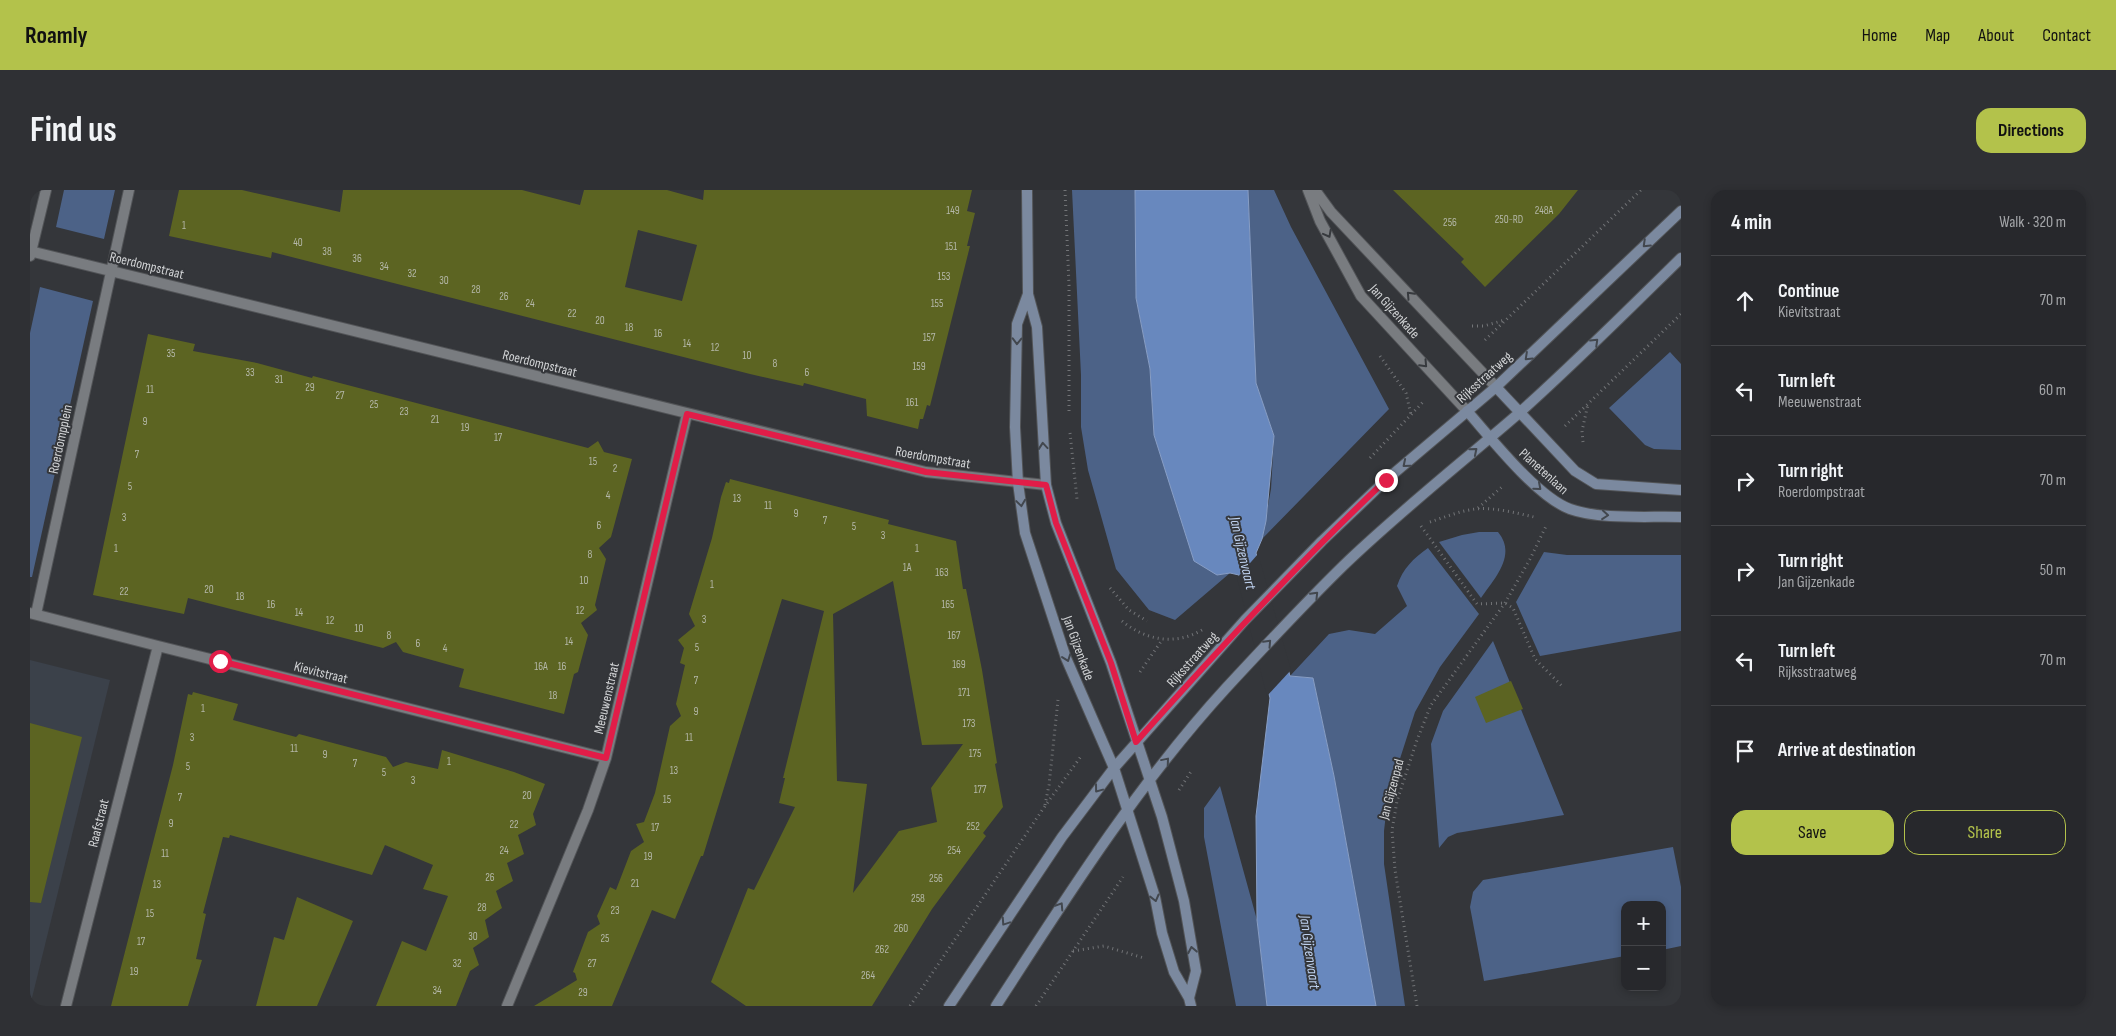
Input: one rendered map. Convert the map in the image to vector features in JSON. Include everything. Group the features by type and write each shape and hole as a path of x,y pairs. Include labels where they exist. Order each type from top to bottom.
{"main road":[{"name":"Jan Gijzenkade","path":"1027,190 1028,294 1037,327 1046,485 1056,523 1111,663 1150,779 1177,873 1196,971 1190,1002"},
{"name":"Rijksstraatweg","path":"949,1006 1062,837 1114,768 1246,620 1322,541 1386,480 1496,387 1681,211"},
{"path":"996,1006 1065,898 1150,779 1225,689 1366,545 1581,356 1681,258"},
{"name":"Jan Gijzenkade","path":"1028,294 1017,324 1015,428 1018,483 1025,532 1066,658 1114,768 1155,897 1162,933 1174,972 1190,1002"},
{"name":"Planetenlaan","path":"1496,387 1575,472 1596,484 1681,490"},
{"name":"Planetenlaan","path":"1467,411 1530,480 1558,504 1571,510 1585,513 1681,517"}],"street":[{"path":"30,253 46,190"},
{"name":"Roerdompplein","path":"33,613 129,190"},
{"name":"Jan Gijzenkade","path":"1308,190 1320,221 1361,296 1467,411"},
{"name":"Jan Gijzenkade","path":"1315,190 1331,212 1496,387"},
{"name":"Roerdompstraat","path":"30,253 112,270 926,472 1046,485"},
{"name":"Meeuwenstraat","path":"507,1006 588,810 606,758 687,414"},
{"name":"Kievitstraat","path":"33,613 606,758"},
{"name":"Raafstraat","path":"66,1006 158,646"}],"path":[{"path":"1065,190 1070,285 1069,422"},
{"path":"1467,356 1641,190"},
{"path":"1548,442 1681,314"},
{"path":"1586,449 1582,431 1588,404"},
{"path":"1070,432 1079,508"},
{"name":"Jan Gijzenpad","path":"1417,1006 1395,870 1392,830 1397,801 1417,740 1431,705 1505,603 1549,521 1515,512 1477,509"},
{"path":"1420,526 1477,604 1505,603 1512,608 1535,659 1564,688"},
{"path":"1106,582 1115,596 1129,610 1147,621"},
{"path":"1122,700 1162,640 1182,639 1205,628"},
{"path":"1044,806 1052,756 1055,712 1066,658"},
{"path":"910,1006 1044,806 1099,732"},
{"path":"1036,1006 1140,852"},
{"path":"1072,951 1104,946 1153,961 1174,972"}],"shaded area":[{"path":"64,190 115,190 104,239 56,227"},
{"path":"1072,190 1135,190 1136,298 1150,369 1154,435 1217,575 1230,573 1175,620 1149,610 1116,569 1088,470 1081,427 1081,375"},
{"path":"1248,190 1274,190 1291,227 1389,409 1262,539 1271,489 1274,436 1256,383"},
{"path":"40,287 93,301 32,577 30,577 30,333"},
{"path":"1670,352 1681,364 1681,450 1654,449 1645,445 1609,408"},
{"path":"1479,532 1498,532 1505,549 1505,558 1502,566 1481,598 1439,542"},
{"path":"1428,548 1479,614 1440,667 1415,712 1388,796 1384,831 1384,864 1405,1006 1376,1006 1334,776 1313,678 1290,676 1329,634 1349,630 1375,634 1407,606 1397,586 1409,564"},
{"path":"1544,552 1567,555 1681,555 1681,631 1540,656 1516,602"},
{"path":"1493,641 1564,815 1457,833 1448,837 1439,848 1431,744 1443,711"},
{"path":"30,660 110,680 30,1006"},
{"path":"1220,786 1257,920 1267,1006 1236,1006 1204,837 1204,808"},
{"path":"1673,847 1681,887 1681,946 1666,949 1666,901 1621,901 1621,957 1484,981 1470,907 1473,892 1483,880"}],"water":[{"name":"Jan Gijzenvaart","path":"1135,190 1248,190 1256,383 1274,436 1266,521 1262,539 1256,553 1290,676 1313,678 1334,776 1376,1006 1267,1006 1257,920 1256,816 1270,698 1239,575 1230,573 1217,575 1194,561 1154,435 1150,369 1136,298"}],"pier":[{"path":"1258,554 1291,670 1267,696 1237,578"}],"building":[{"path":"179,190 242,190 340,212 343,190 522,190 580,205 584,190 667,190 703,200 704,190 972,190 967,211 975,213 967,246 970,246 930,406 927,405 923,419 920,419 918,429 867,416 866,399 804,383 803,386 750,374 272,252 271,258 169,236","holes":["638,230 697,245 682,301 625,287"]},
{"path":"1393,190 1578,190 1559,214 1485,287 1461,262 1464,259"},
{"path":"148,334 195,344 193,351 257,363 312,378 313,376 588,448 598,441 604,452 632,459 611,537 599,548 606,559 595,605 597,610 581,623 588,635 578,672 574,674 564,714 459,687 464,669 403,652 396,642 383,648 188,598 184,614 93,595"},
{"path":"730,479 889,520 888,524 956,541 963,589 966,589 982,670 1003,807 983,833 986,836 932,909 872,1006 746,1006 711,982 748,888 754,890 795,807 779,803 785,778 783,778 824,611 782,599 703,856 701,856 675,919 652,910 612,1006 534,1006 577,980 573,972 588,932 600,924 597,916 610,887 616,890 631,851 644,842 636,824 644,822 655,793 670,726 681,716 676,704 685,665 680,663 684,648 678,640 695,626 689,614 712,538 721,497 726,482 729,483","holes":["893,581 922,745 963,744 931,788 937,822 899,831 853,893 867,784 837,781 833,614"]},
{"path":"1511,681 1523,709 1486,723 1475,697"},
{"path":"193,692 238,704 233,720 296,737 299,734 386,757 393,767 406,762 438,769 442,750 514,772 545,784 533,814 536,825 518,835 524,854 507,863 513,881 496,891 502,908 485,920 489,937 473,948 479,965 470,971 456,1006 376,1006 402,941 426,951 448,896 423,889 433,865 385,845 372,875 230,835 229,838 223,837 203,913 206,914 196,959 202,960 188,1006 111,1006 173,765 188,694 192,695"},
{"path":"30,723 82,737 41,903 30,902"},
{"path":"297,897 353,921 317,1006 256,1006 274,937 284,940"}],"route":[{"path":"220,661 606,758 687,414 926,472 1046,485 1056,523 1111,663 1136,742 1271,593 1386,480"}]}
